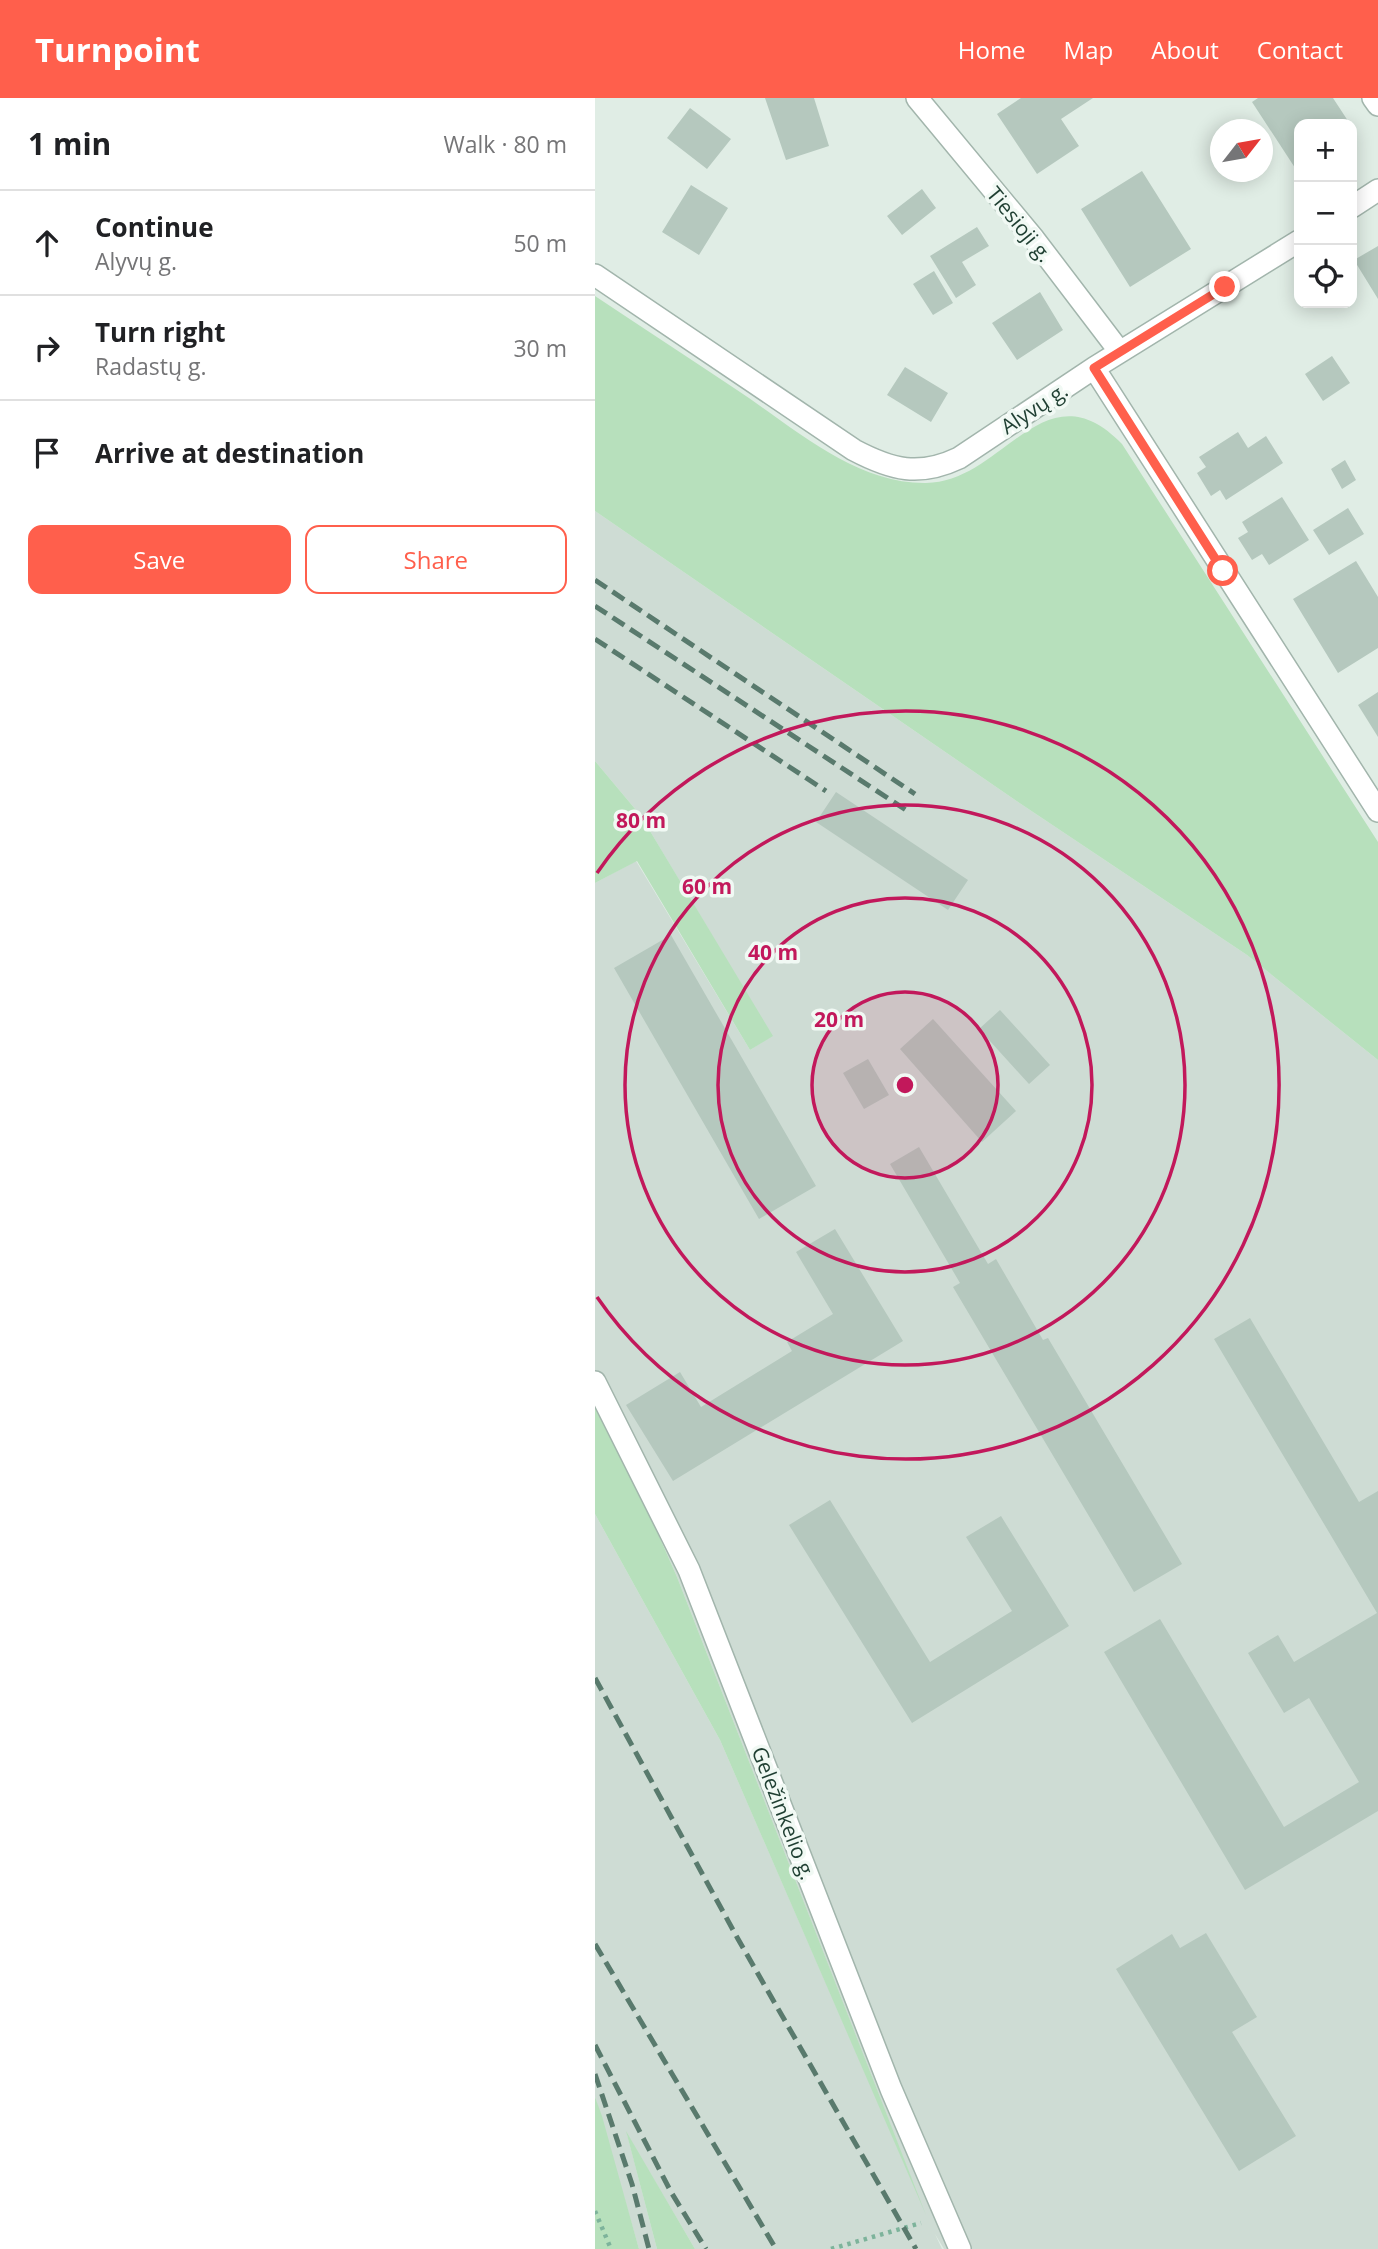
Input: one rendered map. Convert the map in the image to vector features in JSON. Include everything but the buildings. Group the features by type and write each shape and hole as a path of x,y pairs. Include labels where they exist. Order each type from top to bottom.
{"street":[{"name":"Tiesioji g.","path":"916,98 1034,239 1120,352"},
{"path":"1373,98 1378,105"},
{"path":"1357,204 1378,190"},
{"name":"Alyvų g.","path":"595,275 854,450 883,465 916,470 939,467 959,458 1094,368 1294,243"},
{"path":"1094,368 1378,811"},
{"name":"Geležinkelio g.","path":"595,1382 689,1570 891,2089 960,2249"}],"path":[{"path":"595,2211 611,2249"},
{"path":"831,2249 944,2215"}],"shaded area":[{"path":"595,511 1018,802 1247,955 1378,1060 1378,2249 944,2249 935,2234 942,2249 695,2249 627,2134 657,2249 639,2249 595,2097 595,1514 720,1740 915,2188 677,1577 595,1390 595,883 636,861 750,1050 772,1036 641,816 595,761"}],"green space":[{"path":"595,296 826,451 874,474 900,481 926,483 953,478 978,466 1046,421 1069,416 1094,423 1122,444 1378,842 1378,1060 1247,955 1018,802 595,511"},
{"path":"595,761 641,816 773,1036 750,1050 637,861 595,883"},
{"path":"595,1390 677,1577 926,2215 720,1740 595,1514"},
{"path":"595,2097 602,2116 639,2249 595,2249"},
{"path":"626,2131 695,2249 657,2249"}],"railway":[{"path":"595,580 915,794"},
{"path":"595,606 909,812"},
{"path":"595,639 826,791"},
{"path":"595,1678 738,1939 916,2249"},
{"path":"595,1944 776,2249"},
{"path":"595,2045 671,2192 706,2249"},
{"path":"595,2074 632,2184 649,2249"}],"route":[{"path":"1223,571 1094,368 1225,287"}]}
